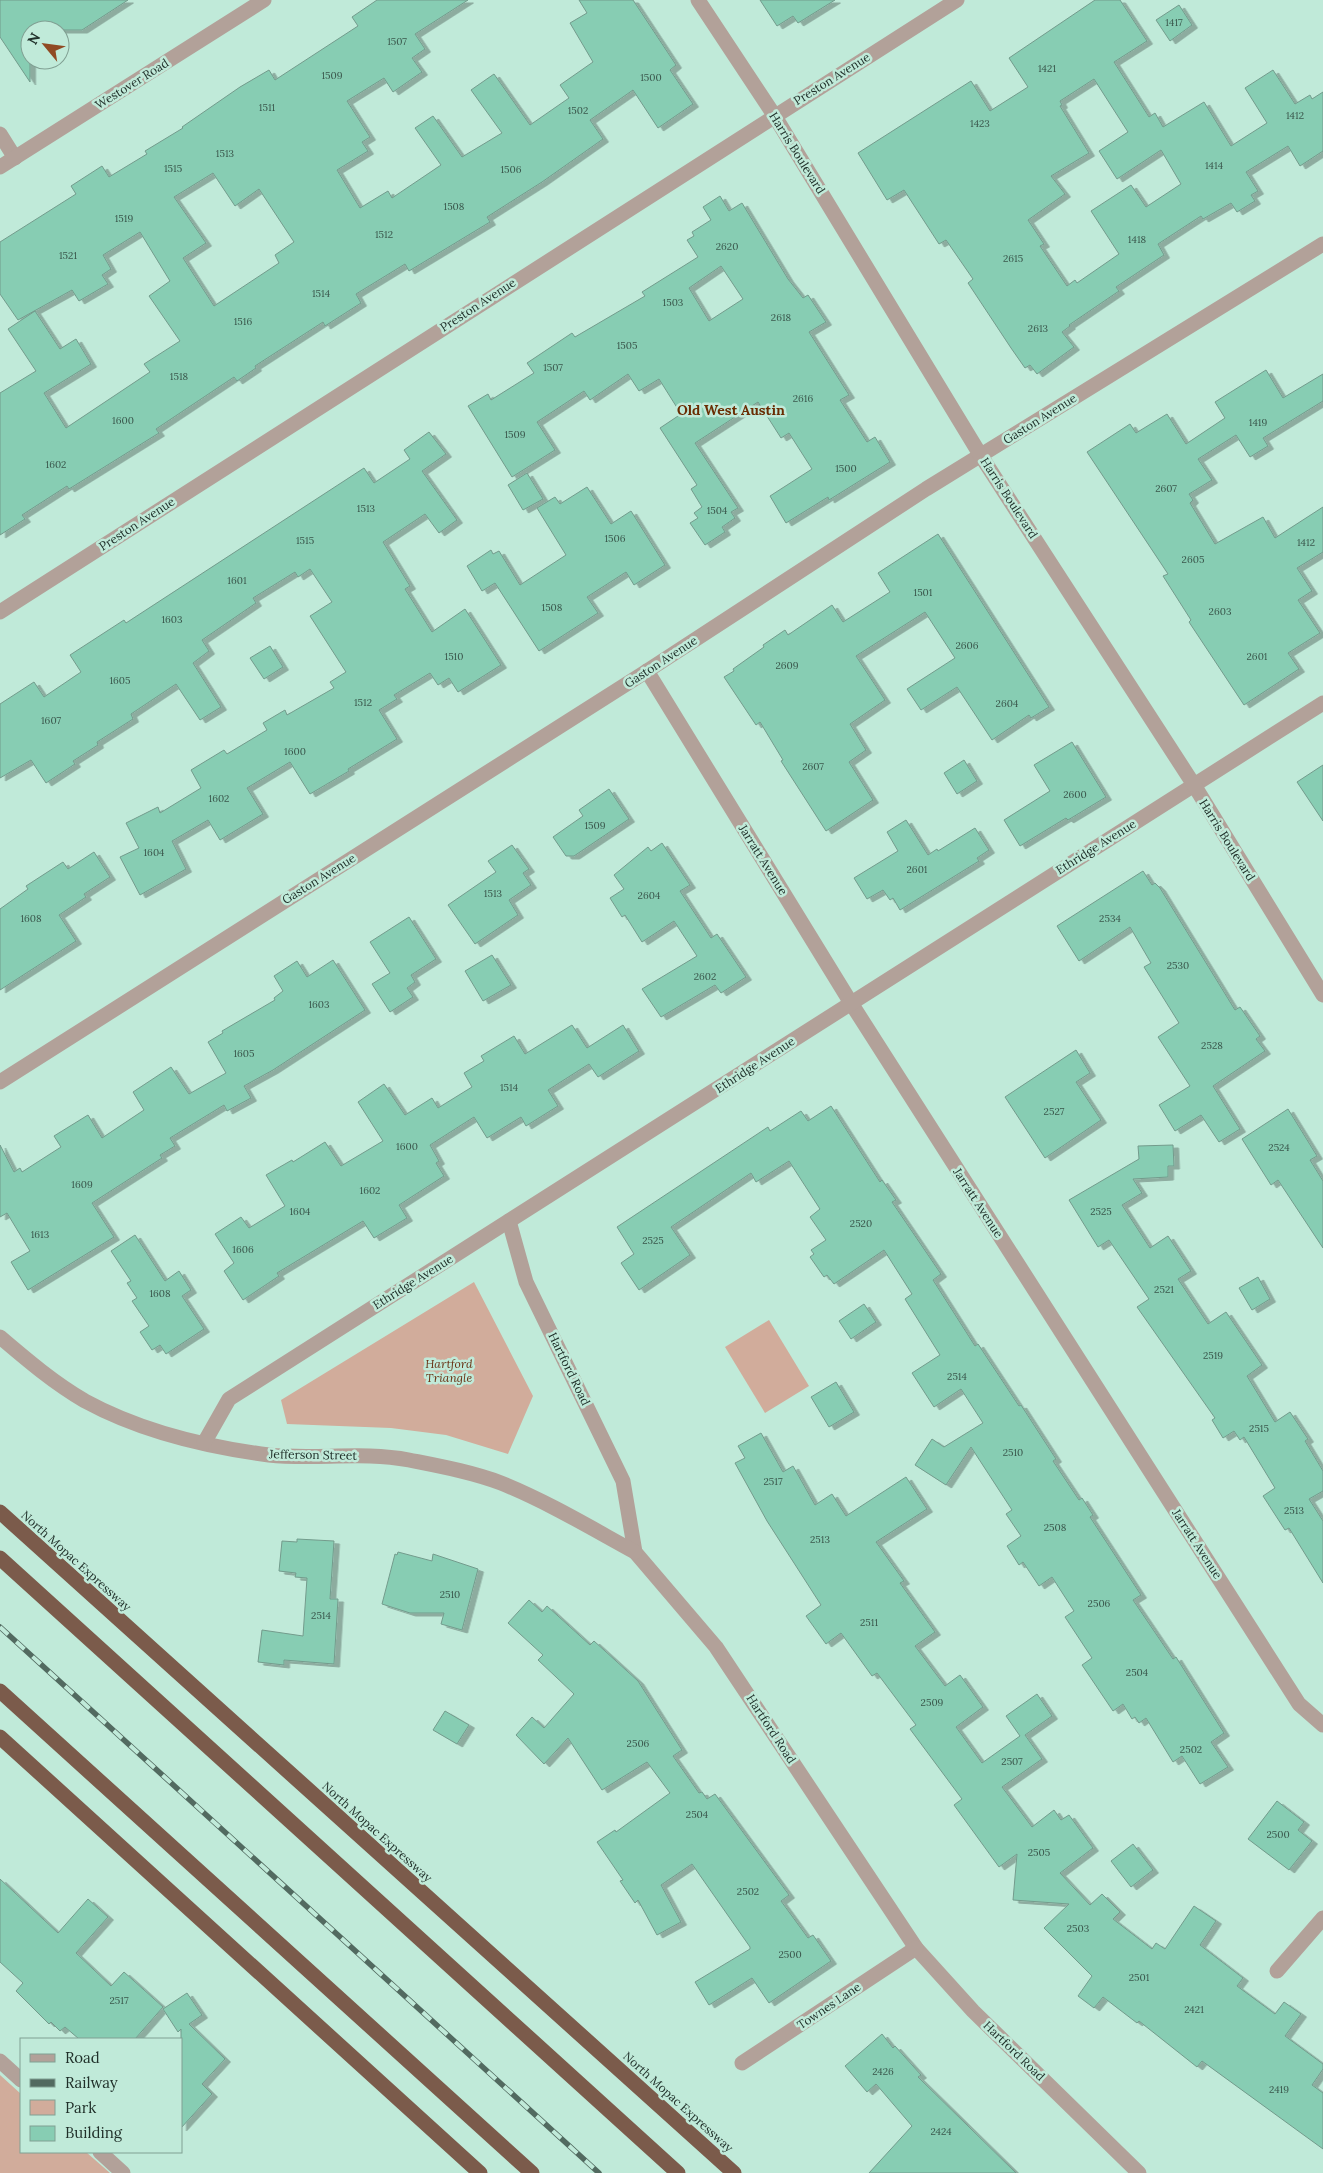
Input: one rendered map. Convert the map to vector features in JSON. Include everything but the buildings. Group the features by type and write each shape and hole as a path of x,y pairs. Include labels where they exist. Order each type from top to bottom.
{"highway":[{"name":"North Mopac Expressway","path":"0,1512 734,2173"},
{"path":"0,1558 678,2173"},
{"path":"0,1691 532,2173"},
{"path":"0,1736 480,2173"}],"street":[{"name":"Westover Road","path":"0,167 264,0"},
{"name":"Harris Boulevard","path":"698,0 774,115 981,456 1194,785 1323,995"},
{"name":"Preston Avenue","path":"0,612 774,115 957,0"},
{"path":"0,134 15,158"},
{"name":"Gaston Avenue","path":"0,1082 647,671 926,489 1323,244"},
{"name":"Jarratt Avenue","path":"647,671 851,1003 1300,1704 1323,1725"},
{"name":"Ethridge Avenue","path":"204,1443 229,1399 1323,703"},
{"name":"Hartford Road","path":"509,1221 526,1282 623,1481 636,1552 716,1647 916,1948 973,2012 1139,2173"},
{"name":"Jefferson Street","path":"0,1337 41,1372 85,1401 134,1424 204,1443 270,1455 362,1456 406,1460 450,1469 508,1487 556,1509 636,1552"},
{"path":"1277,1971 1323,1918"},
{"name":"Townes Lane","path":"742,2063 916,1948"},
{"path":"0,2060 20,2079"},
{"path":"101,2153 123,2173"}],"green space":[{"name":"Hartford Triangle","path":"474,1282 533,1396 508,1454 446,1435 391,1428 287,1424 281,1400"},
{"path":"769,1320 809,1386 765,1413 725,1347"},
{"path":"0,2075 20,2093 20,2153 87,2153 110,2173 0,2173"}],"railway":[{"path":"0,1627 599,2173"}],"district":[{"name":"Old West Austin","path":"731,410"}]}
